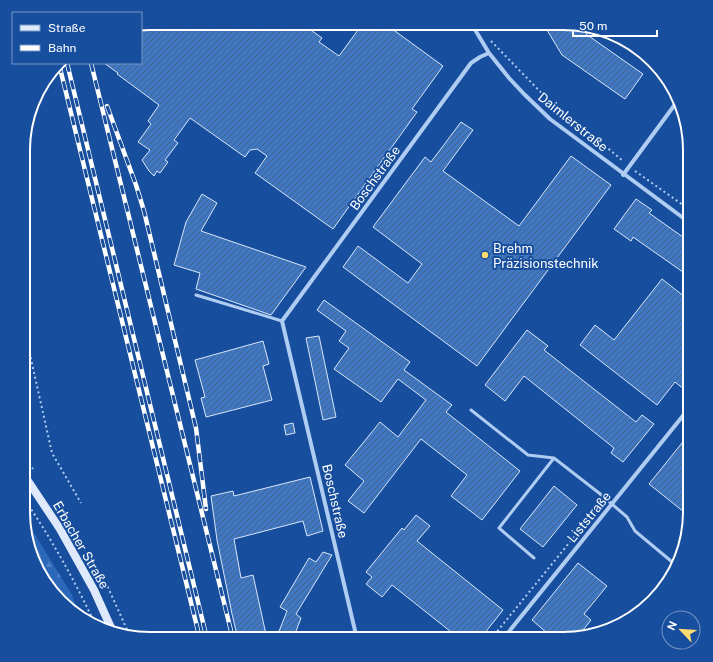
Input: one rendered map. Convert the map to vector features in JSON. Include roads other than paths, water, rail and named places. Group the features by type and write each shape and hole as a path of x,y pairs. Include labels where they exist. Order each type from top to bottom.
{"main road":[{"name":"Erbacher Straße","path":"30,484 60,529 94,590 110,625"}],"street":[{"name":"Daimlerstraße","path":"475,30 489,53 524,94 550,119 683,218"},
{"name":"Boschstraße","path":"355,632 282,322 471,63 489,53"},
{"path":"624,175 675,106"},
{"name":"Liststraße","path":"509,632 683,416"}],"lane":[{"path":"196,295 282,322"},
{"path":"471,410 528,455 554,458 627,517 636,531 672,561"},
{"path":"534,558 499,528 554,458"}],"railway":[{"path":"67,64 205,632"},
{"path":"91,64 231,632"},
{"path":"61,70 198,632"},
{"path":"107,106 144,211 196,428 206,509"}],"place":[{"name":"Brehm Präzisionstechnik","path":"485,255"}]}
